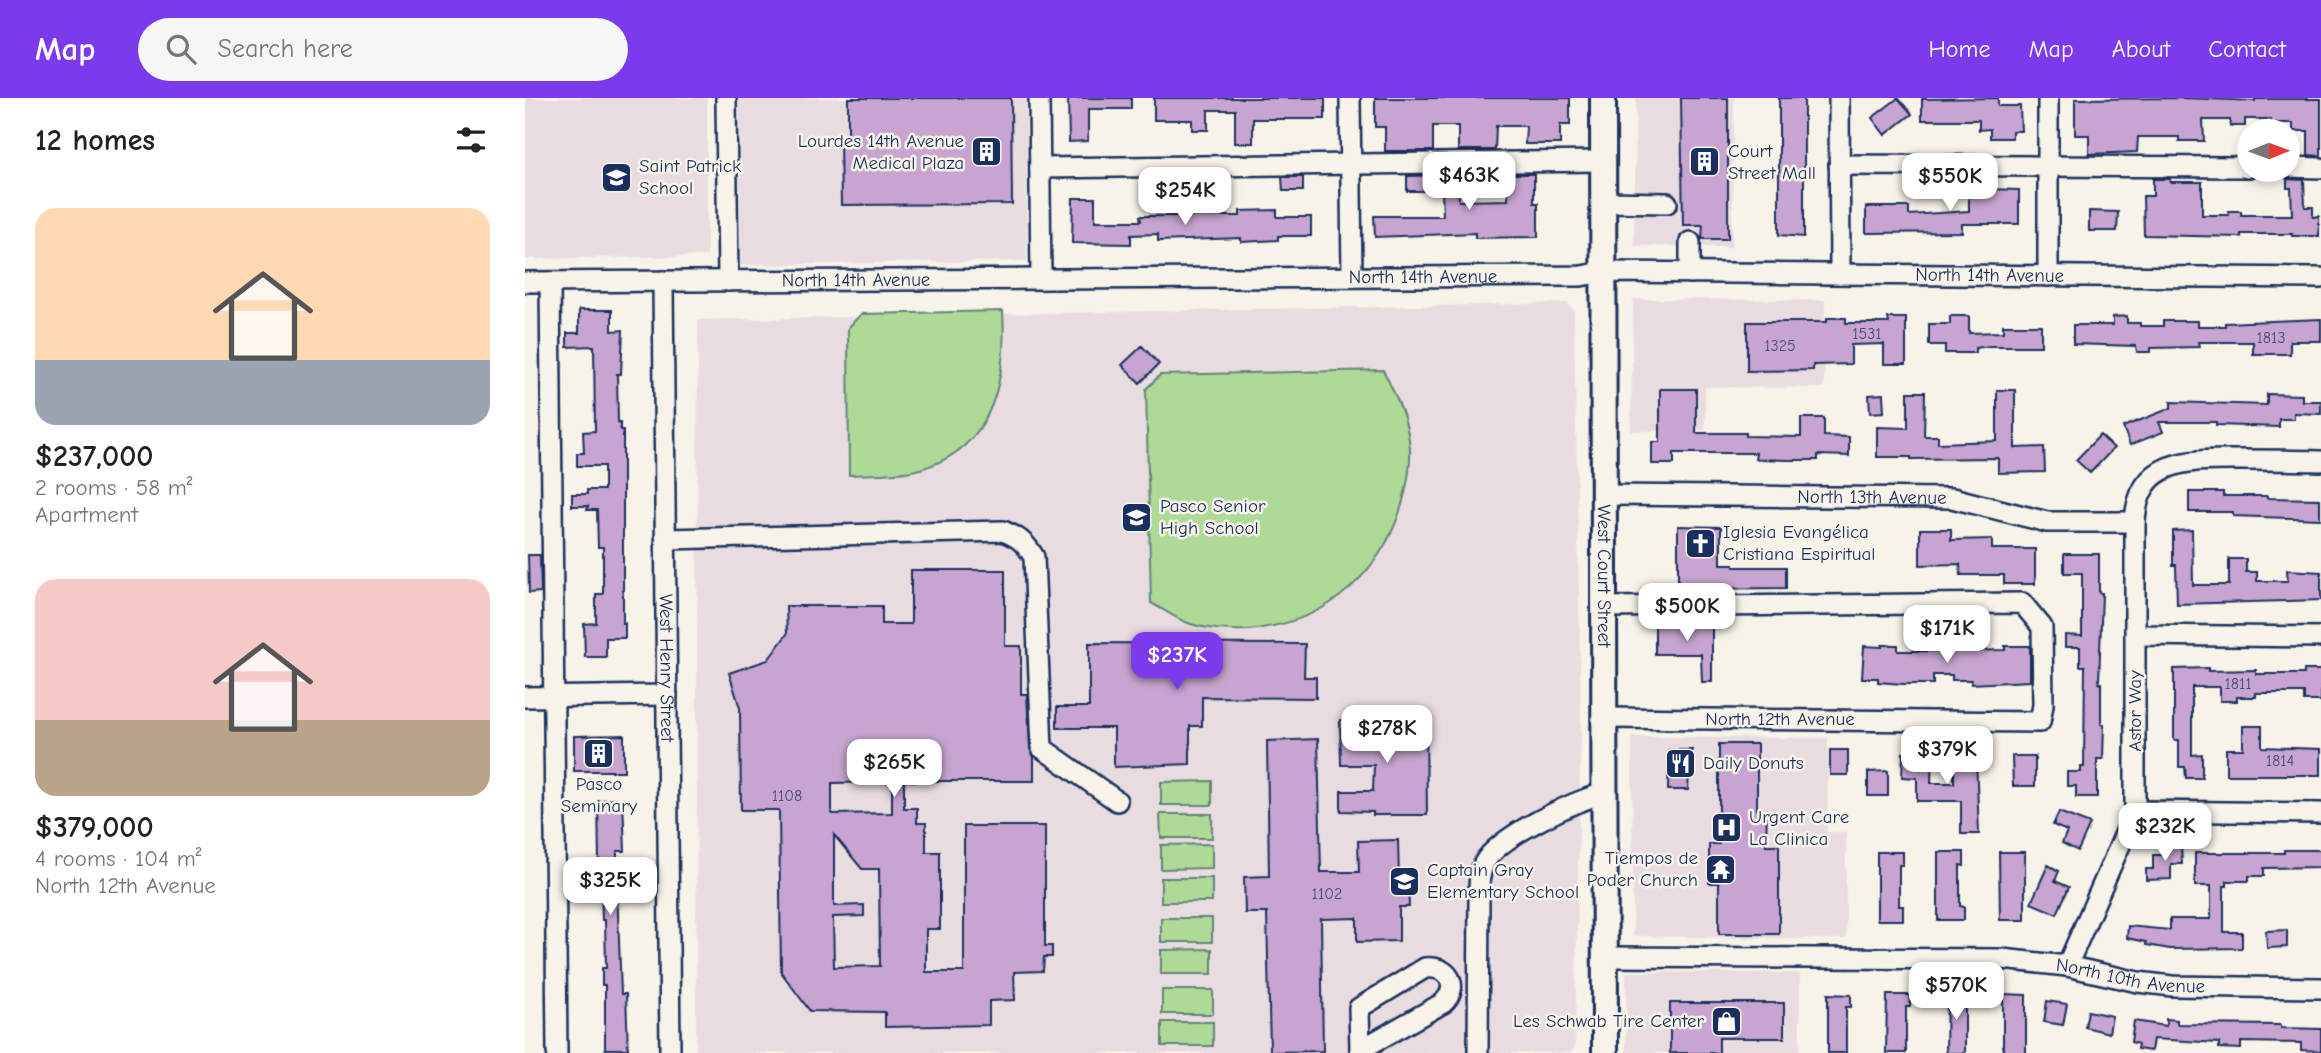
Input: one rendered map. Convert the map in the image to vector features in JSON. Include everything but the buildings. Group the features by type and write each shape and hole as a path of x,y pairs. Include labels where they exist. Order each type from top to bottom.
{"main road":[{"name":"West Court Street","path":"1603,98 1605,1053"}],"street":[{"path":"726,98 728,281"},
{"path":"1039,98 1041,279"},
{"path":"1350,98 1352,277"},
{"path":"1839,98 1840,274"},
{"path":"2048,98 2048,276"},
{"path":"1040,168 1603,161"},
{"path":"1839,165 2237,167"},
{"path":"2300,167 2321,168"},
{"path":"1603,202 1667,202"},
{"path":"1690,242 1690,273"},
{"name":"North 14th Avenue","path":"525,282 1581,276 1604,272 2321,278"},
{"name":"West Henry Street","path":"663,281 670,1053"},
{"path":"550,282 557,1053"},
{"name":"Astor Way","path":"2067,966 2135,811 2135,522 2138,502 2151,480 2180,463 2197,460 2321,461"},
{"name":"North 13th Avenue","path":"1604,495 1952,498 2047,522 2135,522"},
{"path":"666,539 1003,531 1018,537 1034,556 1042,748 1117,801"},
{"name":"North 12th Avenue","path":"1604,607 2022,603 2042,627 2043,705 2040,722 1604,718"},
{"path":"2135,635 2321,637"},
{"path":"525,696 667,695"},
{"path":"1478,1053 1479,877 1483,865 1499,845 1582,799 1605,793"},
{"path":"2135,811 2321,813"},
{"name":"North 10th Avenue","path":"1605,957 2002,959 2067,966 2138,982 2172,986 2321,988"},
{"path":"1435,967 1446,972 1451,989 1448,999 1360,1052 1359,1008 1425,968 1435,967"}],"shaded area":[{"name":"Saint Patrick School","path":"525,98 707,98 707,256 525,259"},
{"path":"739,98 1026,98 1027,261 741,265"},
{"path":"1636,98 1734,98 1732,247 1634,246"},
{"path":"1633,299 1825,300 1824,388 1705,387 1705,430 1631,431"},
{"name":"Pasco Senior High School","path":"1567,303 1574,310 1581,714 1575,1047 1570,1053 696,1053 698,320"},
{"path":"1632,737 1828,738 1827,832 1846,832 1846,939 1633,936"},
{"path":"1626,972 1800,973 1800,1053 1626,1053"}],"green space":[{"path":"1003,311 1004,336 998,385 991,408 980,428 965,445 945,459 920,469 849,475 848,328 861,314"},
{"path":"1383,370 1405,422 1410,447 1410,467 1398,517 1388,540 1359,579 1341,596 1320,609 1298,619 1253,630 1225,630 1194,625 1151,603 1146,389 1160,375"},
{"path":"1212,781 1212,805 1161,805 1161,782"},
{"path":"1160,814 1212,814 1212,838 1161,838"},
{"path":"1212,844 1212,868 1161,869 1161,845"},
{"path":"1161,878 1212,878 1212,902 1161,902"},
{"path":"1161,918 1212,918 1212,942 1161,942"},
{"path":"1212,949 1212,974 1161,974 1161,950"},
{"path":"1162,990 1213,990 1213,1014 1162,1014"},
{"path":"1162,1022 1213,1022 1213,1046 1162,1046"}],"place":[{"name":"Lourdes 14th Avenue Medical Plaza","path":"987,152"},
{"name":"Court Street Mall","path":"1705,162"},
{"name":"Saint Patrick School","path":"616,177"},
{"name":"Pasco Senior High School","path":"1137,517"},
{"name":"Iglesia Evangélica Cristiana Espiritual","path":"1700,543"},
{"name":"Pasco Seminary","path":"599,753"},
{"name":"Daily Donuts","path":"1680,763"},
{"name":"Urgent Care La Clinica","path":"1726,828"},
{"name":"Tiempos de Poder Church","path":"1721,869"},
{"name":"Captain Gray Elementary School","path":"1404,881"},
{"name":"Les Schwab Tire Center","path":"1727,1021"}]}
